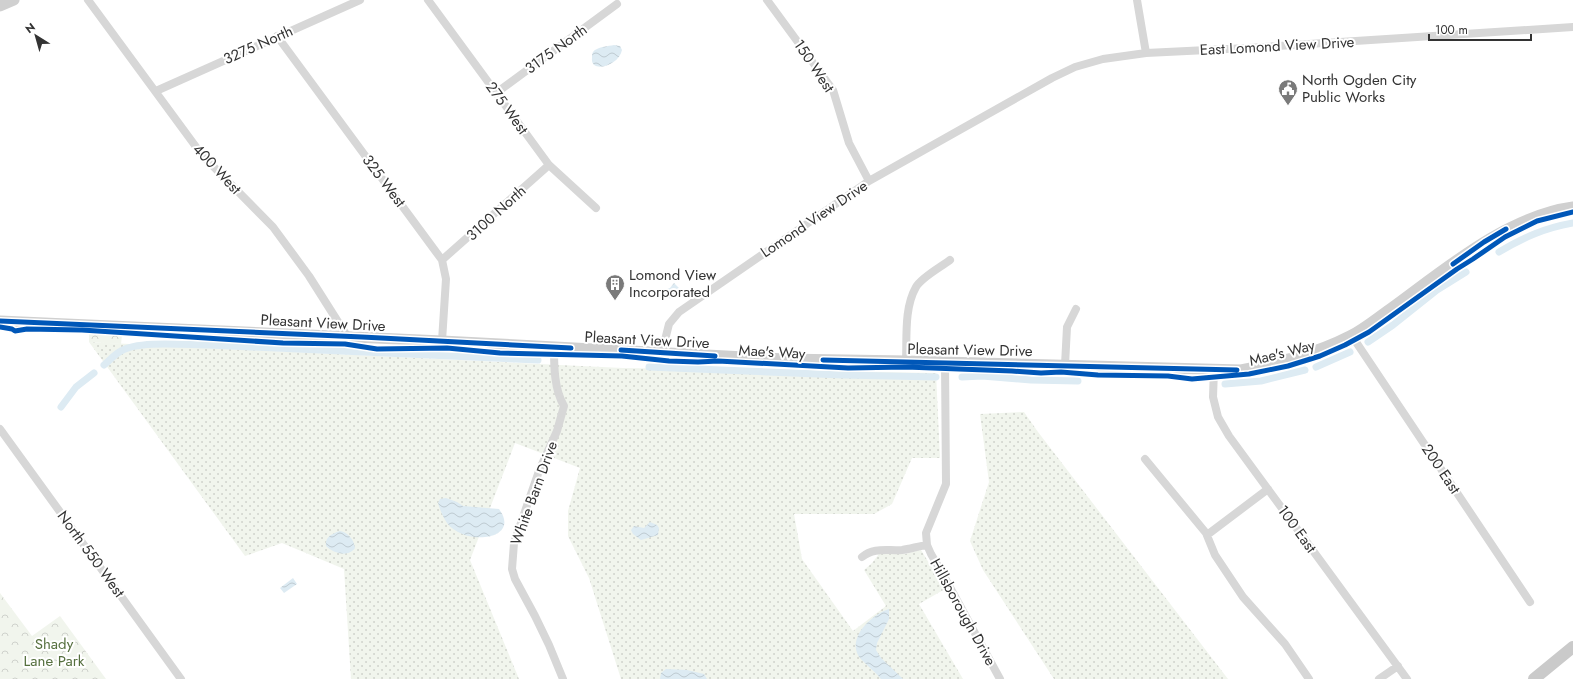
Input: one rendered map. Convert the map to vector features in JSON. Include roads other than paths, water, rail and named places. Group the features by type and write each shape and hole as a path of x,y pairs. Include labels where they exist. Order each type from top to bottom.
{"main road":[{"path":"1534,679 1573,647"}],"street":[{"path":"0,6 14,0"},
{"name":"400 West","path":"88,0 156,91 182,130 202,155 273,227 309,276 348,336"},
{"name":"3275 North","path":"156,91 360,0"},
{"name":"275 West","path":"428,0 549,165 596,208"},
{"name":"150 West","path":"767,0 833,90 850,143 869,181"},
{"path":"1137,0 1146,53"},
{"name":"3175 North","path":"496,93 617,4"},
{"name":"East Lomond View Drive","path":"994,112 1052,78 1075,67 1103,59 1146,53 1242,49 1573,27"},
{"name":"325 West","path":"277,36 442,260 446,279 442,340"},
{"name":"Lomond View Drive","path":"662,352 669,324 679,312 869,181 994,112"},
{"name":"3100 North","path":"442,260 549,165"},
{"name":"Pleasant View Drive","path":"0,321 442,340 784,359 1241,370 1291,359 1314,352 1352,336 1468,253 1502,232 1534,217 1573,207"},
{"path":"906,361 909,305 917,286 929,275 950,260"},
{"path":"1065,365 1067,326 1076,309"},
{"name":"200 East","path":"1352,336 1530,602"},
{"name":"White Barn Drive","path":"554,347 554,372 564,406 557,431 539,471 514,543 512,569 515,580 546,639 563,679"},
{"name":"Hillsborough Drive","path":"945,362 946,484 929,523 926,533 927,545 1000,679"},
{"name":"100 East","path":"1214,369 1213,397 1218,417 1229,436 1407,679"},
{"name":"North 550 West","path":"0,429 181,679"},
{"path":"1145,459 1208,535 1215,555 1243,597 1285,644 1309,679"},
{"path":"1208,535 1268,489"},
{"name":"Hillsborough Drive","path":"862,556 867,552 875,550 901,550 927,545"},
{"path":"1379,679 1398,666"}],"water":[{"path":"614,45 620,46 622,50 620,56 611,64 600,67 595,66 592,58 594,51 602,47"},
{"path":"674,283 680,289 680,292 673,298 663,297 662,292 670,288"},
{"path":"446,498 463,506 499,509 504,519 503,528 497,533 488,537 466,535 455,531 447,523 438,503 440,499"},
{"path":"650,522 657,525 659,528 658,535 641,540 633,534 631,530 634,526 644,528"},
{"path":"340,531 350,537 355,548 345,554 332,551 326,546 326,540 329,536"},
{"path":"293,578 297,584 284,593 280,588"},
{"path":"889,609 889,619 877,643 876,650 881,658 903,679 881,679 859,657 856,648 856,640 864,627 876,616"},
{"path":"666,669 687,670 704,674 707,679 660,679 661,673"}],"waterway":[{"path":"1499,252 1535,234 1573,223"},
{"path":"1368,342 1393,325 1437,290 1466,272"},
{"path":"104,365 121,351 139,345 151,344 209,345 538,360"},
{"path":"1316,367 1350,352"},
{"path":"649,367 842,375 936,377"},
{"path":"1225,384 1261,381 1305,370"},
{"path":"61,407 76,387 94,373"},
{"path":"962,377 982,376 1031,380 1078,381"}],"place":[{"name":"North Ogden City Public Works","path":"1288,106"},
{"name":"Lomond View Incorporated","path":"615,301"}],"park label":[{"name":"Shady Lane Park","path":"54,652"}]}
